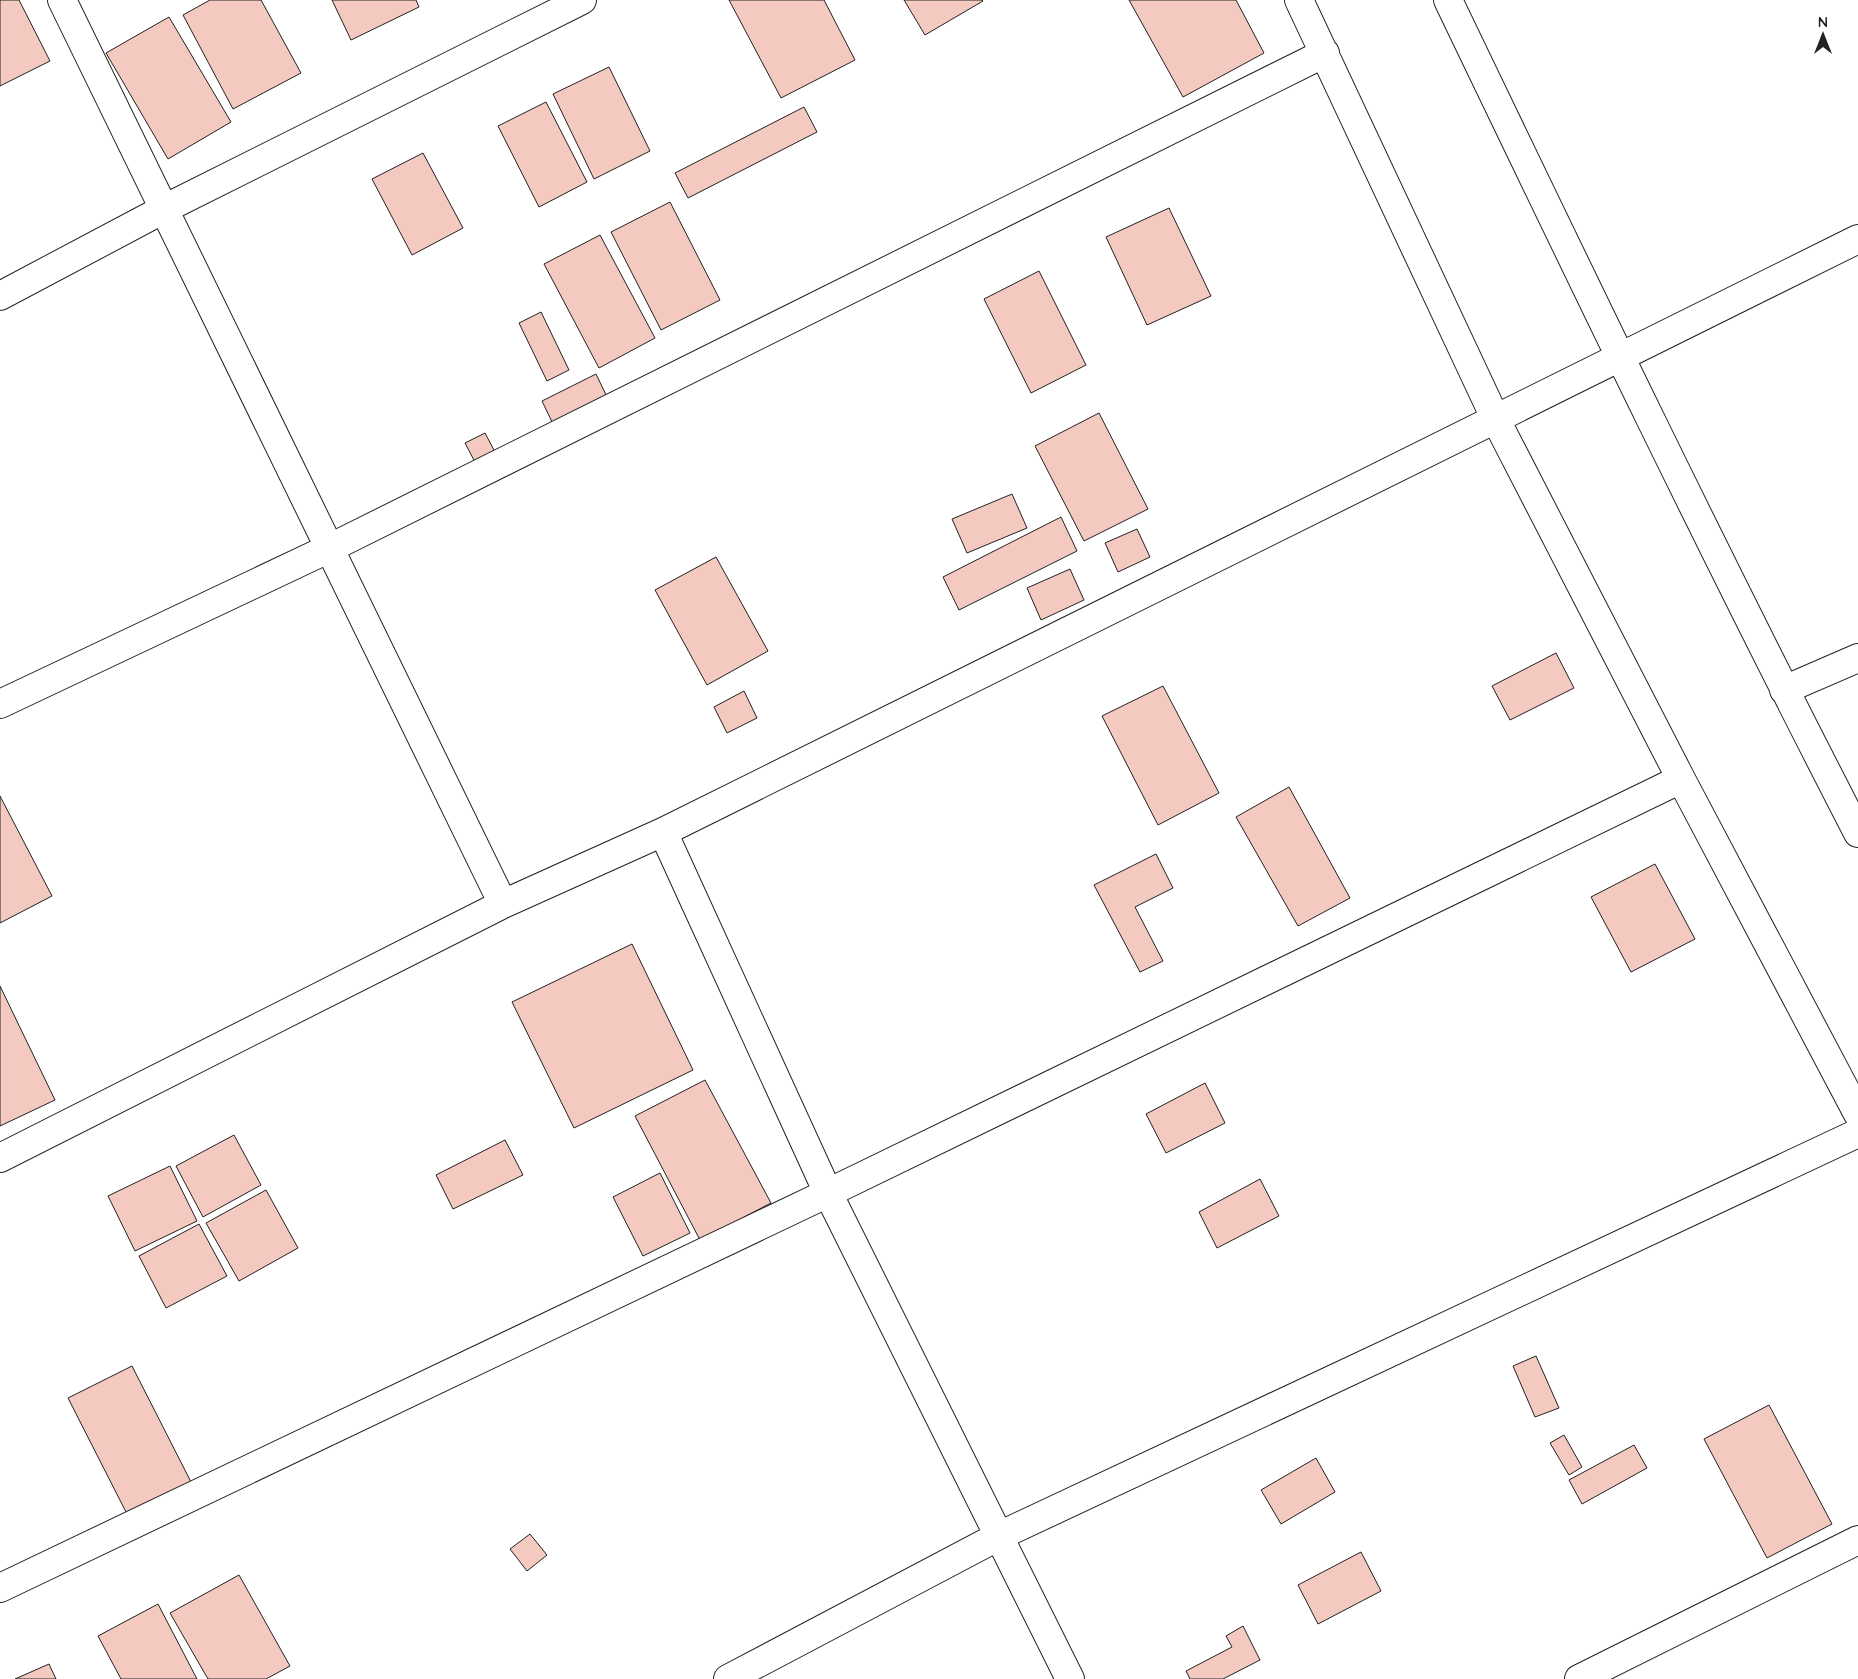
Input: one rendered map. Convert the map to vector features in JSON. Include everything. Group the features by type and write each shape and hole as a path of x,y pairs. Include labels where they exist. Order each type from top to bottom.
{"street":[{"path":"62,0 503,904"},
{"path":"0,296 164,209 582,0"},
{"path":"1299,0 1496,420 1681,779 1858,1114"},
{"path":"1448,0 1619,356 1784,690 1858,833"},
{"path":"0,704 330,548 1325,53"},
{"path":"0,1158 503,904 663,832 1858,239"},
{"path":"1784,690 1858,658"},
{"path":"0,1588 828,1193 1681,779"},
{"path":"663,832 828,1193 1070,1679"},
{"path":"728,1679 999,1536 1858,1133"},
{"path":"1579,1679 1858,1540"}],"building":[{"path":"0,0 19,0 50,61 0,86"},
{"path":"210,0 261,0 301,73 233,109 183,15"},
{"path":"332,0 416,0 419,7 351,40"},
{"path":"729,0 824,0 855,60 781,98"},
{"path":"904,0 982,0 983,1 925,35"},
{"path":"1129,0 1236,0 1264,53 1183,97"},
{"path":"169,17 231,122 168,159 106,53"},
{"path":"609,67 650,151 594,179 553,94"},
{"path":"546,102 587,182 539,207 498,126"},
{"path":"804,107 817,132 688,198 675,173"},
{"path":"423,153 463,228 412,255 372,179"},
{"path":"670,202 720,300 661,330 611,232"},
{"path":"1169,208 1211,296 1147,325 1106,237"},
{"path":"600,235 655,338 599,368 544,264"},
{"path":"1039,271 1086,365 1031,393 984,299"},
{"path":"541,312 569,370 547,381 519,323"},
{"path":"596,374 608,399 554,426 542,401"},
{"path":"1099,413 1148,509 1084,541 1035,446"},
{"path":"485,433 496,454 476,464 465,443"},
{"path":"1012,494 1027,528 967,553 952,519"},
{"path":"1061,517 1077,551 959,610 943,577"},
{"path":"1137,529 1150,557 1118,572 1105,543"},
{"path":"716,557 768,651 707,685 655,590"},
{"path":"1070,569 1084,600 1041,620 1027,588"},
{"path":"1556,653 1574,688 1510,720 1492,686"},
{"path":"1163,686 1219,793 1158,825 1102,716"},
{"path":"744,691 757,718 727,733 714,707"},
{"path":"1289,787 1350,898 1298,926 1236,817"},
{"path":"0,796 52,896 0,923"},
{"path":"1156,854 1173,888 1135,907 1163,961 1140,972 1094,885"},
{"path":"1655,864 1695,939 1631,972 1591,897"},
{"path":"632,944 693,1070 574,1128 512,1002"},
{"path":"0,986 55,1100 0,1126"},
{"path":"705,1080 771,1203 700,1240 635,1116"},
{"path":"1205,1083 1225,1123 1166,1153 1146,1114"},
{"path":"234,1135 261,1185 203,1217 176,1166"},
{"path":"505,1140 523,1175 453,1209 436,1175"},
{"path":"170,1166 197,1221 135,1251 108,1196"},
{"path":"660,1173 690,1233 643,1256 613,1197"},
{"path":"1260,1179 1279,1216 1217,1248 1199,1212"},
{"path":"266,1190 298,1248 239,1281 206,1223"},
{"path":"199,1224 227,1276 166,1308 139,1256"},
{"path":"1536,1356 1559,1408 1535,1417 1513,1366"},
{"path":"132,1366 191,1482 127,1514 68,1398"},
{"path":"1769,1405 1832,1524 1767,1558 1704,1439"},
{"path":"1564,1435 1582,1467 1569,1475 1550,1443"},
{"path":"1634,1445 1647,1468 1582,1504 1569,1480"},
{"path":"1316,1458 1335,1492 1281,1524 1261,1490"},
{"path":"530,1534 547,1555 527,1571 510,1549"},
{"path":"1361,1552 1381,1591 1318,1624 1298,1585"},
{"path":"239,1575 290,1666 266,1679 208,1679 170,1613"},
{"path":"158,1604 197,1679 121,1679 98,1636"},
{"path":"1243,1626 1260,1660 1223,1679 1190,1679 1186,1671 1232,1647 1226,1636"},
{"path":"49,1664 56,1679 15,1679"}]}
